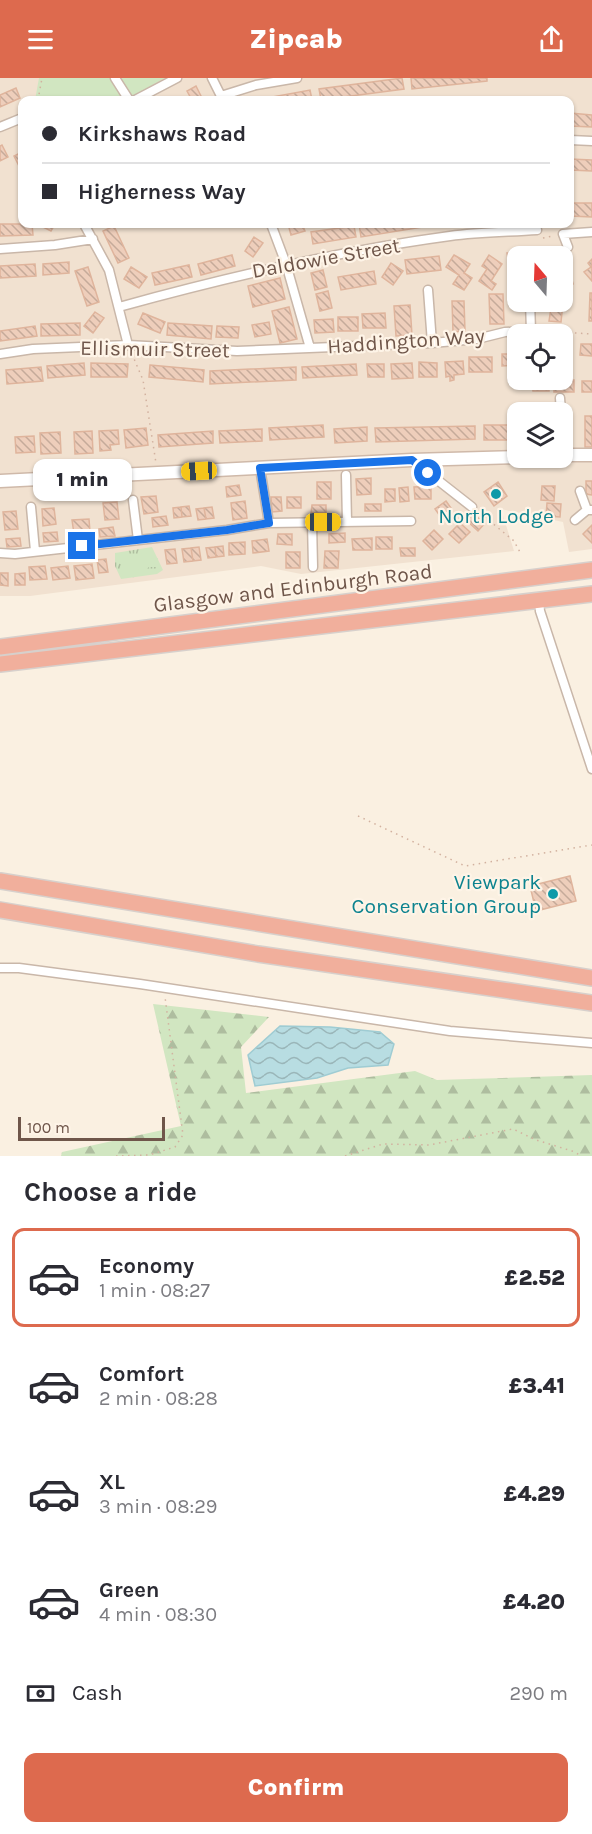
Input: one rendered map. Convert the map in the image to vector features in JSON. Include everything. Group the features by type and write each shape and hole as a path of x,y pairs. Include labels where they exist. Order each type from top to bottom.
{"highway":[{"name":"Glasgow and Edinburgh Road","path":"0,647 592,570"},
{"name":"Glasgow and Edinburgh Road","path":"0,664 592,594"},
{"path":"0,881 592,978"},
{"path":"0,910 258,954 592,1004"}],"street":[{"path":"115,78 126,96"},
{"path":"143,96 177,78"},
{"path":"212,78 221,96"},
{"path":"227,96 256,85 297,78"},
{"path":"0,127 18,120"},
{"path":"574,140 592,141"},
{"path":"86,228 109,270 128,345"},
{"path":"272,228 286,264 310,348"},
{"name":"Daldowie Street","path":"119,307 232,276 286,264 451,236 537,230"},
{"path":"568,246 562,234 592,232"},
{"path":"0,249 55,245 93,239"},
{"path":"428,290 432,343"},
{"name":"Haddington Way","path":"310,348 432,343 477,339 507,332"},
{"name":"Ellismuir Street","path":"0,354 33,349 128,345 237,351 310,348"},
{"path":"560,398 560,402"},
{"path":"573,455 592,455"},
{"path":"0,481 507,457"},
{"path":"412,460 472,507"},
{"path":"260,468 269,523"},
{"path":"346,475 347,522"},
{"path":"575,520 590,510 579,491"},
{"path":"133,500 138,540"},
{"path":"31,507 35,551"},
{"path":"0,553 138,540 269,523 411,521"},
{"path":"312,522 313,567"},
{"path":"539,602 592,769"},
{"path":"0,968 19,968 164,987 450,1031 592,1043"}],"path":[{"path":"39,96 42,78"},
{"path":"537,230 537,239 562,234"},
{"path":"573,333 592,334"},
{"path":"128,345 143,380 158,473"},
{"path":"472,507 514,541 521,554"},
{"path":"358,816 465,866 592,844"},
{"path":"116,1156 148,1155 175,1147 183,1135 164,987"},
{"path":"345,1156 383,1144 429,1145 513,1130 582,1156"}],"shaded area":[{"path":"0,78 592,78 592,549 569,552 563,522 501,509 514,551 301,574 261,566 30,596 0,596"}],"green space":[{"path":"39,78 165,78 133,96 36,96"},
{"path":"152,547 163,570 157,574 121,579 115,566 115,553"},
{"path":"141,553 147,554 151,559 158,558 158,567 149,567 144,571 138,569 134,564 134,558"},
{"path":"153,1004 269,1017 241,1047 246,1093 415,1071 437,1080 592,1075 592,1156 61,1156 62,1152 181,1126"}],"water":[{"path":"280,1026 330,1027 380,1032 394,1044 388,1065 348,1068 317,1078 255,1086 248,1055"}],"building":[{"path":"402,78 404,89 351,96 320,96 319,89"},
{"path":"411,78 487,78 487,81 412,89"},
{"path":"196,86 201,96 190,96 187,91"},
{"path":"16,88 19,96 18,99 0,107 0,95"},
{"path":"310,90 311,96 278,96"},
{"path":"574,113 592,115 592,127 574,126"},
{"path":"2,145 8,157 0,161 0,146"},
{"path":"574,159 592,160 592,171 574,170"},
{"path":"574,203 592,203 592,217 574,216"},
{"path":"0,224 18,224 18,228 32,228 33,235 0,236"},
{"path":"115,228 129,258 118,263 103,231"},
{"path":"289,228 304,228 305,231 291,235"},
{"path":"354,228 356,237 313,244 311,232"},
{"path":"360,228 416,228 361,237"},
{"path":"254,237 263,243 253,257 245,251"},
{"path":"232,255 235,266 201,275 198,264"},
{"path":"454,255 470,264 464,273 472,278 464,290 453,284 459,275 446,267"},
{"path":"489,255 502,264 491,281 496,284 492,290 479,281 487,269 482,266"},
{"path":"439,256 441,270 407,274 405,260"},
{"path":"592,259 592,281 584,272 591,267 588,263"},
{"path":"69,262 69,273 43,275 43,264"},
{"path":"391,263 403,271 393,285 382,277"},
{"path":"35,264 36,276 0,278 0,266"},
{"path":"189,265 192,277 155,285 152,273"},
{"path":"88,267 99,302 87,306 75,271"},
{"path":"131,267 147,277 139,288 124,279"},
{"path":"323,270 327,287 315,290 311,273"},
{"path":"374,271 376,284 341,290 338,277"},
{"path":"280,278 285,299 253,307 248,286"},
{"path":"328,291 332,308 320,311 316,294"},
{"path":"590,293 592,293 592,321 589,321"},
{"path":"489,294 503,294 504,324 490,324"},
{"path":"452,301 464,301 465,331 453,332"},
{"path":"410,305 412,335 396,336 394,306"},
{"path":"289,307 297,339 280,343 272,311"},
{"path":"95,312 104,318 93,333 84,326"},
{"path":"550,312 562,312 561,322 549,321"},
{"path":"143,313 165,322 160,333 138,324"},
{"path":"385,313 386,328 363,328 362,314"},
{"path":"338,317 358,317 358,331 338,331"},
{"path":"333,319 334,332 315,333 314,320"},
{"path":"269,322 271,334 255,337 252,325"},
{"path":"80,323 80,335 41,336 41,324"},
{"path":"168,323 212,326 211,339 167,335"},
{"path":"35,326 37,336 0,341 0,331"},
{"path":"217,326 239,327 238,338 216,337"},
{"path":"581,344 592,344 592,356 580,355"},
{"path":"502,354 507,354 507,366 502,366"},
{"path":"469,357 492,357 492,372 469,372"},
{"path":"463,361 464,374 454,375 454,380 450,381 450,376 446,377 445,362"},
{"path":"419,362 437,363 437,377 419,377"},
{"path":"84,363 85,375 48,378 47,366"},
{"path":"91,363 128,364 127,377 91,377"},
{"path":"412,363 413,378 392,379 391,364"},
{"path":"356,364 357,375 303,378 302,367"},
{"path":"367,364 384,364 384,377 368,377"},
{"path":"150,365 204,370 203,382 149,377"},
{"path":"41,367 43,381 7,384 6,370"},
{"path":"296,367 296,380 210,384 210,371"},
{"path":"573,380 574,392 554,392 554,390 573,390"},
{"path":"582,381 592,381 592,392 582,392"},
{"path":"585,416 592,416 592,447 585,447"},
{"path":"323,425 324,437 270,440 269,428"},
{"path":"484,425 507,425 507,440 484,440"},
{"path":"475,426 475,439 376,442 375,428"},
{"path":"367,427 367,441 335,443 334,429"},
{"path":"146,428 148,445 126,448 124,430"},
{"path":"262,429 262,441 220,443 219,431"},
{"path":"118,430 119,444 110,445 111,450 100,451 99,431"},
{"path":"92,431 93,453 75,454 74,432"},
{"path":"213,431 213,443 159,447 158,435"},
{"path":"60,432 61,453 41,454 40,433"},
{"path":"34,436 35,452 16,453 15,437"},
{"path":"371,478 371,494 357,495 356,479"},
{"path":"586,481 592,481 592,495 586,494"},
{"path":"317,482 331,482 331,499 317,499"},
{"name":"North Lodge","path":"498,482 507,496 494,506 484,492"},
{"path":"239,485 241,495 227,497 226,487"},
{"path":"431,486 431,499 415,499 414,487"},
{"path":"542,486 555,486 554,501 541,500"},
{"path":"408,487 409,501 400,502 399,488"},
{"path":"385,489 395,489 395,501 385,502"},
{"path":"156,496 158,512 144,514 141,497"},
{"path":"271,497 281,497 282,511 272,512"},
{"path":"287,497 301,497 301,508 287,508"},
{"path":"245,501 247,518 233,520 231,503"},
{"path":"446,501 451,508 440,516 435,509"},
{"path":"117,502 119,519 105,520 103,503"},
{"path":"547,503 561,504 560,517 546,516"},
{"path":"365,504 381,504 381,511 365,511"},
{"path":"312,505 326,505 326,513 311,513"},
{"path":"189,506 191,516 182,517 181,507"},
{"path":"181,507 182,517 174,518 173,508"},
{"path":"212,507 214,518 206,519 204,508"},
{"path":"54,508 56,524 43,526 42,509"},
{"path":"204,508 206,519 198,520 196,509"},
{"path":"16,511 18,529 5,530 3,512"},
{"path":"473,514 485,523 478,531 467,521"},
{"path":"166,516 168,525 153,527 152,518"},
{"path":"89,519 90,532 74,534 72,520"},
{"path":"460,523 470,532 459,543 449,534"},
{"path":"592,525 592,543 583,534"},
{"path":"113,527 115,536 100,537 99,529"},
{"path":"434,530 443,539 432,550 423,541"},
{"path":"57,532 58,541 44,542 43,533"},
{"path":"345,533 345,542 329,543 329,534"},
{"path":"278,534 292,534 292,545 277,544"},
{"path":"376,537 392,537 392,549 376,549"},
{"path":"20,538 21,546 7,547 6,539"},
{"path":"372,538 372,550 353,550 352,539"},
{"path":"267,539 269,551 253,553 252,541"},
{"path":"245,542 245,554 229,555 229,543"},
{"path":"223,546 224,556 216,557 215,547"},
{"path":"199,547 201,560 193,561 191,548"},
{"path":"215,547 216,557 208,558 206,548"},
{"path":"191,548 193,561 184,562 182,549"},
{"path":"400,548 415,548 415,556 401,556"},
{"path":"175,549 177,563 167,564 165,550"},
{"path":"325,551 339,551 338,568 324,568"},
{"path":"286,552 300,552 300,568 286,568"},
{"path":"106,559 108,572 99,573 97,560"},
{"path":"92,564 94,578 76,580 74,566"},
{"path":"45,566 47,579 30,580 29,567"},
{"path":"68,566 70,578 53,580 51,568"},
{"path":"0,573 8,573 8,586 0,585"},
{"path":"25,573 25,585 15,585 15,574"},
{"name":"Viewpark Conservation Group","path":"570,876 576,901 536,911 530,886"}],"place":[{"name":"North Lodge","path":"496,494"},
{"name":"Viewpark Conservation Group","path":"553,894"}],"route":[{"path":"82,546 227,530 269,523 260,468 412,460 428,473"}]}
